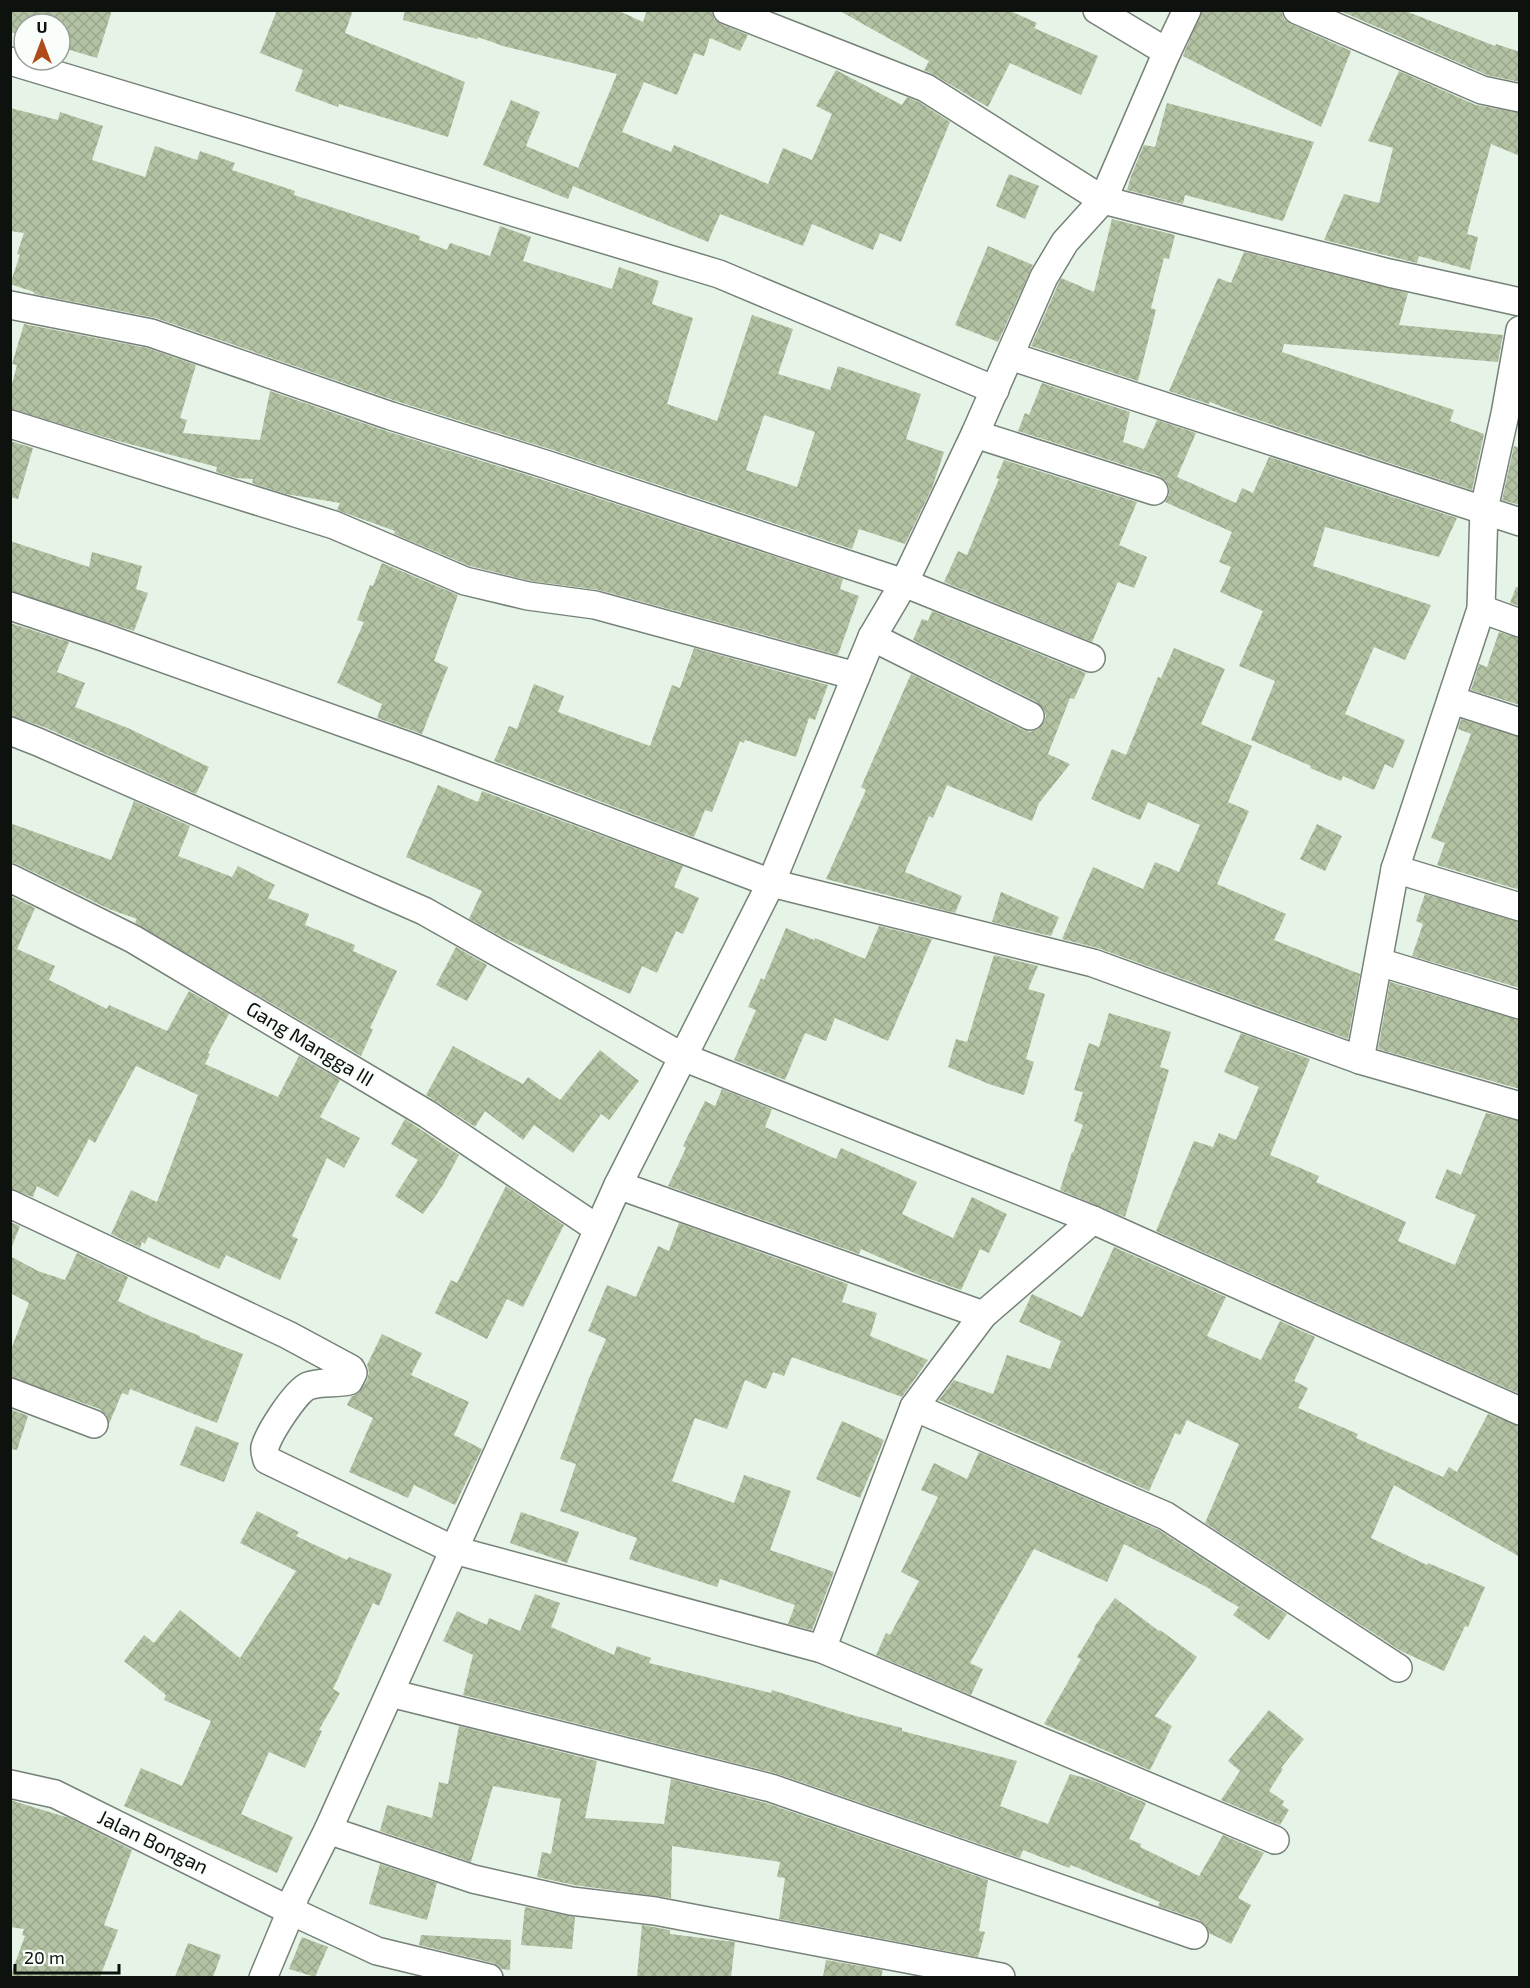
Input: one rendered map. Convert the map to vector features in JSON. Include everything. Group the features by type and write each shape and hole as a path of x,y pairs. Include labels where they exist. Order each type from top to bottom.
{"street":[{"path":"727,10 926,88 1103,200 1389,273 1520,302"},
{"path":"1097,10 1167,52"},
{"path":"265,1977 295,1896 328,1830 618,1185 771,883 872,638 904,583 975,434 1044,277 1065,242 1103,200 1187,10"},
{"path":"1297,10 1482,90 1520,98"},
{"path":"10,61 719,274 995,390"},
{"path":"10,305 151,333 380,412 904,583 1091,658"},
{"path":"1360,1060 1395,869 1481,609 1484,509 1512,416 1520,330"},
{"path":"1010,356 1520,522"},
{"path":"10,424 334,525 465,581 528,596 595,605 856,676"},
{"path":"975,434 1154,491"},
{"path":"10,606 414,748 771,883 1093,963 1360,1060 1520,1106"},
{"path":"1481,609 1520,623"},
{"path":"872,638 1030,716"},
{"path":"1452,700 1520,722"},
{"path":"10,731 38,741 424,911 683,1057 1093,1220 1520,1411"},
{"path":"1395,869 1520,907"},
{"name":"Gang Mangga III","path":"10,878 133,939 427,1114 598,1229"},
{"path":"1379,962 1520,1005"},
{"path":"618,1185 983,1315"},
{"path":"10,1203 288,1335 351,1370 353,1376 349,1381 311,1384 303,1388 279,1420 265,1447 267,1460 454,1550 822,1649 1275,1840"},
{"path":"822,1649 914,1407 983,1315 1093,1220"},
{"path":"10,1392 94,1424"},
{"path":"914,1407 1166,1516 1398,1668"},
{"path":"390,1693 771,1788 1194,1935"},
{"name":"Jalan Bongan","path":"10,1784 56,1794 291,1911 377,1951 489,1977"},
{"path":"328,1830 473,1879 571,1901 655,1911 1001,1977"}],"building":[{"path":"10,10 112,10 97,58 72,51 72,12 12,12 12,33 10,32"},
{"path":"277,10 353,10 345,33 465,82 448,137 339,104 338,107 295,91 303,70 260,53"},
{"path":"405,10 617,10 643,22 647,10 712,10 714,19 721,24 748,35 740,51 710,38 704,56 694,53 677,95 644,82 622,132 671,152 674,145 768,184 783,148 812,160 832,114 816,106 836,70 902,105 907,97 919,102 950,122 901,242 880,233 873,250 812,224 803,246 720,214 708,242 573,186 568,199 483,165 511,100 540,112 526,146 578,168 617,74 503,46 478,37 477,39 403,20"},
{"path":"838,10 1008,10 1037,23 1034,28 1098,56 1081,95 1010,63 988,107 924,70 929,61"},
{"path":"1202,10 1281,10 1284,19 1291,24 1351,51 1321,127 1183,56"},
{"path":"1338,10 1403,10 1495,46 1496,44 1520,52 1520,82 1487,75"},
{"path":"1399,71 1476,105 1520,113 1520,156 1491,144 1467,234 1478,237 1470,270 1419,256 1417,263 1324,240 1344,194 1379,203 1393,148 1368,141"},
{"path":"1167,103 1314,142 1283,221 1185,195 1183,204 1127,190 1144,145 1155,147"},
{"path":"10,108 58,120 60,112 103,126 92,160 145,177 155,146 197,160 200,151 235,163 232,170 295,191 294,195 420,236 419,240 447,250 450,243 490,256 500,226 531,237 523,261 612,289 619,267 659,281 652,304 693,318 667,404 717,421 752,315 793,329 778,374 830,390 838,366 921,394 906,439 944,452 932,488 905,544 859,529 852,549 550,449 396,401 156,318 34,294 34,292 10,284 20,255 17,254 24,233 10,231","holes":["764,415 815,432 797,487 746,470"]},
{"path":"1009,174 1039,186 1025,219 996,206"},
{"path":"1112,219 1175,235 1169,259 1164,258 1151,308 1156,310 1138,381 1031,346 1061,278 1094,292"},
{"path":"988,246 1033,265 998,342 955,325"},
{"path":"1244,252 1408,293 1399,325 1503,335 1498,362 1284,344 1282,352 1454,410 1450,421 1484,434 1472,490 1240,414 1210,402 1209,404 1169,391 1218,278 1231,283"},
{"path":"24,324 147,348 196,365 180,418 187,420 183,433 260,440 270,391 386,431 843,579 840,589 859,596 838,655 599,590 531,581 470,566 394,534 395,531 337,510 340,503 286,494 252,483 253,479 236,478 216,472 217,467 10,409 10,392 17,365 12,364"},
{"path":"1042,383 1130,412 1123,442 1144,449 1157,420 1196,433 1177,477 1236,503 1242,488 1253,493 1269,457 1457,518 1439,557 1325,527 1313,566 1431,605 1405,660 1374,647 1345,714 1405,740 1393,768 1385,764 1374,790 1343,776 1341,781 1251,740 1275,681 1239,666 1263,611 1220,592 1231,567 1219,562 1232,532 1165,502 1169,495 1169,487 1166,481 1159,476 1018,431 1025,413 1029,415"},
{"path":"10,441 33,448 18,499 10,497"},
{"path":"1514,446 1520,448 1520,505 1502,500"},
{"path":"1004,460 1137,502 1119,545 1147,557 1134,588 1118,582 1092,642 944,582 958,551 967,555 999,479 996,478"},
{"path":"10,541 89,567 92,552 142,566 136,589 148,593 134,631 10,591"},
{"path":"382,563 458,595 434,661 448,667 422,734 377,718 382,704 337,683 364,622 357,620 370,585 373,586"},
{"path":"1516,587 1520,587 1520,606 1510,603"},
{"path":"932,611 1086,673 1074,699 1070,698 1048,754 1070,764 1039,803 1032,821 947,785 933,818 929,816 905,872 962,896 955,913 826,879 866,790 861,787 911,674 1023,730 1030,732 1038,729 1044,722 1046,716 1043,708 1037,702 913,640 922,619 928,621"},
{"path":"10,623 69,642 57,672 85,683 75,707 130,729 209,767 196,794 44,727 10,716"},
{"path":"1499,632 1520,638 1520,705 1471,690 1479,664 1487,667"},
{"path":"694,648 828,685 815,720 809,718 796,757 745,740 744,743 740,741 712,812 705,810 694,837 494,761 509,726 517,729 534,684 564,696 558,712 650,746 672,685 680,688"},
{"path":"1174,648 1225,669 1201,724 1252,746 1228,802 1249,811 1217,884 1286,914 1274,940 1360,974 1348,1039 1098,948 1062,939 1093,867 1143,889 1155,862 1179,872 1200,825 1148,802 1140,820 1091,799 1112,749 1126,755 1158,677 1161,678"},
{"path":"1461,719 1520,737 1520,890 1437,865 1445,843 1431,838 1471,734 1458,729"},
{"path":"438,785 478,802 482,791 683,866 674,887 699,898 683,934 676,931 657,973 642,966 630,994 506,939 469,919 482,891 406,857"},
{"path":"134,801 190,826 178,856 232,877 238,866 275,885 268,898 309,914 305,925 355,945 353,951 397,971 370,1028 373,1029 361,1056 135,923 137,919 109,909 10,862 10,823 111,860"},
{"path":"1317,824 1342,836 1325,871 1300,859"},
{"path":"1001,892 1059,917 1051,936 992,922"},
{"path":"1425,894 1520,922 1520,988 1412,956 1423,924 1416,921"},
{"path":"10,896 35,908 17,949 55,966 49,980 107,1009 109,1005 167,1031 189,991 229,1014 208,1053 210,1054 205,1064 278,1097 299,1056 340,1080 320,1117 360,1138 344,1168 327,1158 292,1236 298,1239 280,1280 226,1255 219,1269 148,1237 145,1244 142,1242 140,1248 111,1234 131,1190 157,1202 198,1095 136,1066 95,1143 89,1139 58,1197 37,1186 33,1197 10,1189"},
{"path":"879,926 932,939 888,1041 835,1018 826,1041 805,1033 785,1080 734,1060 756,1010 748,1007 761,978 764,980 786,928 865,959"},
{"path":"456,947 487,965 467,1001 436,985"},
{"path":"994,955 1038,966 1028,989 1045,994 1026,1059 1034,1062 1024,1095 948,1067 956,1039 967,1042"},
{"path":"1390,982 1520,1020 1520,1089 1378,1049"},
{"path":"1109,1013 1171,1032 1160,1067 1169,1070 1125,1217 1060,1190 1083,1125 1074,1121 1083,1092 1074,1090 1089,1043 1099,1047"},
{"path":"1241,1033 1310,1059 1270,1155 1319,1176 1316,1182 1406,1222 1398,1241 1455,1265 1476,1215 1435,1198 1447,1169 1461,1175 1486,1113 1520,1121 1520,1394 1156,1231 1194,1141 1213,1147 1219,1133 1236,1140 1259,1087 1224,1072"},
{"path":"453,1046 523,1084 528,1077 560,1100 600,1050 639,1081 609,1120 601,1114 573,1153 534,1125 523,1140 485,1111 475,1127 426,1095"},
{"path":"722,1089 772,1109 765,1127 836,1159 841,1148 917,1182 902,1214 953,1238 972,1197 1007,1214 989,1253 980,1249 961,1290 919,1275 861,1249 859,1254 668,1186 686,1148 683,1146 705,1101 715,1106"},
{"path":"405,1119 459,1155 443,1185 423,1214 395,1196 418,1160 391,1144"},
{"path":"506,1186 564,1225 523,1307 507,1299 487,1339 435,1313 451,1280 457,1283"},
{"path":"10,1222 20,1226 11,1249 10,1249"},
{"path":"679,1223 848,1284 842,1302 877,1313 870,1336 928,1360 902,1397 792,1357 784,1376 773,1372 766,1389 745,1380 727,1429 695,1418 672,1481 734,1503 744,1475 791,1491 770,1550 834,1572 812,1630 788,1624 795,1605 720,1579 717,1587 629,1559 637,1538 560,1511 576,1464 560,1459 606,1339 588,1331 607,1285 636,1297 658,1246 669,1251"},
{"path":"1114,1247 1226,1297 1207,1336 1261,1360 1280,1321 1315,1337 1294,1381 1308,1388 1298,1408 1358,1434 1356,1438 1443,1477 1449,1467 1457,1472 1488,1414 1520,1426 1520,1557 1394,1485 1371,1538 1427,1565 1428,1563 1485,1587 1468,1627 1465,1626 1444,1671 1401,1651 1205,1523 1239,1444 1187,1420 1180,1435 1175,1433 1149,1491 939,1400 954,1380 993,1394 1007,1355 1050,1369 1061,1341 1019,1322 1032,1294 1082,1317"},
{"path":"77,1253 128,1277 118,1301 243,1354 217,1423 130,1389 128,1395 122,1393 109,1424 107,1415 100,1409 10,1377 10,1352 29,1303 10,1293 10,1256 38,1271 65,1280"},
{"path":"382,1334 422,1353 411,1375 469,1402 454,1435 482,1449 455,1505 414,1485 408,1498 349,1472 373,1418 347,1405 351,1397 359,1393 367,1380 369,1372 367,1365"},
{"path":"10,1409 28,1416 17,1450 10,1449"},
{"path":"842,1421 884,1440 860,1498 816,1479"},
{"path":"196,1426 239,1443 224,1482 180,1465"},
{"path":"979,1452 1159,1530 1287,1614 1269,1640 1233,1615 1239,1607 1212,1590 1124,1544 1107,1582 1034,1549 970,1663 983,1669 971,1695 876,1655 886,1633 890,1635 919,1581 901,1572 938,1497 921,1490 934,1463 967,1479"},
{"path":"257,1511 299,1532 296,1536 347,1560 349,1557 392,1574 379,1606 373,1603 333,1689 340,1693 319,1730 322,1731 305,1768 269,1752 241,1814 293,1837 277,1873 124,1806 141,1768 182,1786 211,1721 164,1700 166,1695 124,1661 144,1635 154,1643 180,1610 240,1658 296,1571 240,1543"},
{"path":"521,1512 579,1532 567,1563 510,1543"},
{"path":"535,1594 560,1603 551,1627 614,1655 617,1646 651,1658 649,1663 771,1693 772,1690 902,1728 902,1731 1017,1761 1000,1806 1048,1824 1070,1774 1092,1780 1146,1803 1129,1839 1141,1844 1140,1847 1199,1876 1223,1835 1264,1853 1238,1898 1251,1905 1231,1944 1209,1933 1206,1925 1199,1920 1158,1906 1160,1902 1071,1865 1069,1868 1023,1850 1020,1858 775,1773 463,1695 473,1655 443,1641 457,1611 487,1625 489,1618 520,1631"},
{"path":"1115,1598 1197,1657 1155,1716 1172,1726 1150,1770 1044,1724 1081,1659 1077,1657 1094,1627"},
{"path":"1269,1710 1304,1739 1281,1768 1283,1769 1269,1791 1284,1801 1282,1805 1289,1810 1280,1825 1221,1800 1240,1771 1228,1761"},
{"path":"459,1726 597,1761 585,1818 664,1824 671,1779 766,1803 988,1880 979,1931 985,1932 978,1957 779,1919 785,1878 777,1877 780,1862 672,1846 671,1898 574,1885 537,1877 542,1852 551,1854 561,1799 493,1786 471,1862 380,1831 387,1805 432,1818 439,1782 448,1784"},
{"path":"10,1800 69,1818 132,1850 104,1925 118,1930 100,1977 10,1977 25,1936 22,1935 24,1929 10,1927"},
{"path":"380,1864 437,1883 427,1920 369,1904"},
{"path":"525,1907 575,1917 572,1949 521,1945"},
{"path":"642,1925 670,1930 670,1934 735,1942 731,1977 637,1977"},
{"path":"421,1935 511,1940 510,1970 502,1969 493,1963 419,1945"},
{"path":"302,1937 328,1947 315,1977 289,1969"},
{"path":"188,1943 221,1955 213,1977 175,1977"},
{"path":"826,1960 883,1970 881,1977 823,1977"}]}
